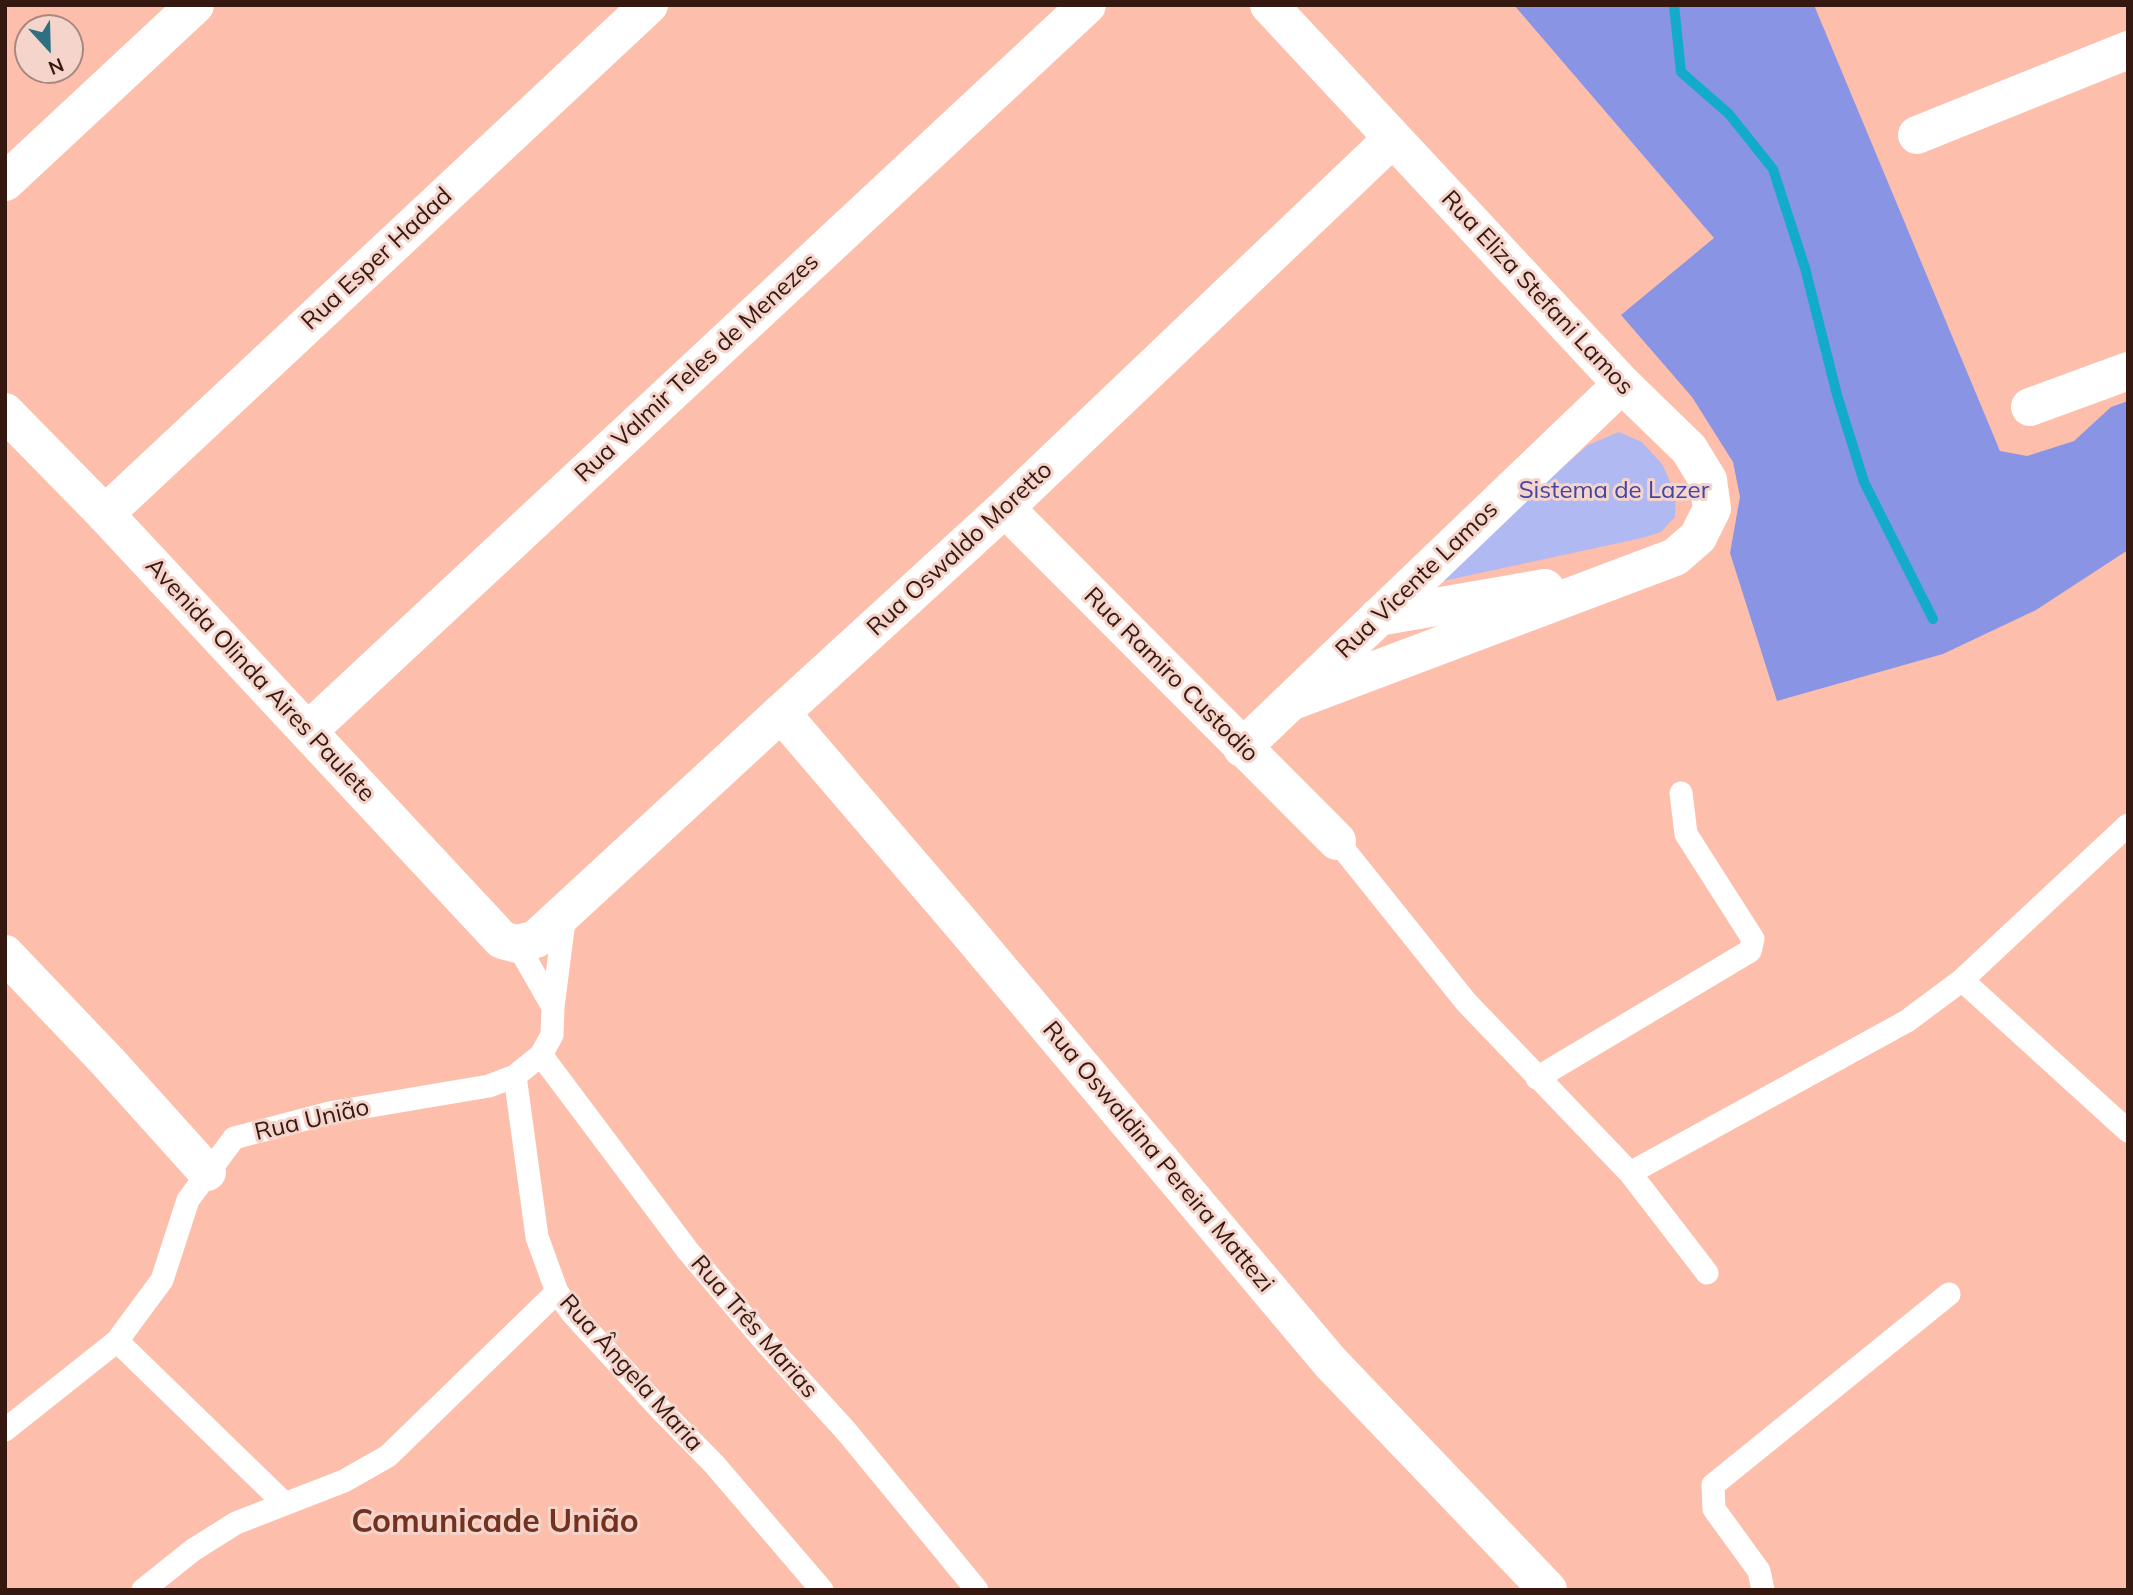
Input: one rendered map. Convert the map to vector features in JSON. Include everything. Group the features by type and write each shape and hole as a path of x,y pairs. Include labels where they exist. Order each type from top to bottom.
{"street":[{"path":"5,181 194,5"},
{"name":"Rua Esper Hadad","path":"105,514 649,5"},
{"name":"Rua Valmir Teles de Menezes","path":"308,731 1087,5"},
{"name":"Rua Eliza Stefani Lamos","path":"1269,5 1622,384 1689,449 1708,480 1712,509 1698,537 1675,556 1290,702"},
{"path":"1917,135 2128,50"},
{"name":"Rua Oswaldo Moretto","path":"517,944 536,939 565,913 1005,508 1392,139"},
{"path":"2030,407 2128,371"},
{"name":"Rua Vicente Lamos","path":"1242,748 1622,384"},
{"name":"Avenida Olinda Aires Paulete","path":"5,412 105,514 502,940 517,944"},
{"name":"Rua Ramiro Custodio","path":"1005,508 1337,841"},
{"name":"Rua Eliza Stefani Lamos","path":"1378,617 1630,573"},
{"name":"Rua Oswaldina Pereira Mattezi","path":"781,713 1330,1362 1548,1590"},
{"path":"5,954 108,1062 207,1172"}],"lane":[{"path":"1537,1078 1750,951 1753,939 1686,834 1681,793"},
{"path":"1630,1173 1907,1021 1962,980 2128,825"},
{"path":"1337,841 1466,1002 1630,1173 1707,1273"},
{"path":"541,1055 552,1035 565,913"},
{"path":"517,944 553,1007"},
{"path":"1962,980 2128,1131"},
{"name":"Rua União","path":"5,1430 117,1341 162,1280 188,1200 234,1138 329,1113 489,1086 515,1076 541,1055"},
{"name":"Rua Três Marias","path":"541,1055 688,1251 846,1431 977,1590"},
{"name":"Rua Ângela Maria","path":"515,1076 537,1237 558,1292 572,1313 714,1464 822,1590"},
{"path":"143,1590 193,1550 236,1522 344,1481 388,1456 558,1292"},
{"path":"1763,1590 1759,1571 1714,1509 1713,1485 1949,1294"},
{"path":"117,1341 285,1504"}],"green space":[{"name":"Sistema de Lazer","path":"1619,432 1642,442 1662,464 1676,494 1675,517 1661,532 1443,581 1440,574 1588,445"}],"shaded area":[{"path":"1514,5 1814,5 2000,451 2027,456 2074,441 2111,407 2128,401 2128,550 2036,610 1943,654 1777,701 1730,553 1740,497 1733,462 1692,397 1621,315 1714,238"}],"waterway":[{"path":"1674,5 1681,72 1729,114 1773,169 1805,268 1837,395 1864,482 1933,619"}],"district":[{"name":"Comunicade União","path":"495,1522"}]}
